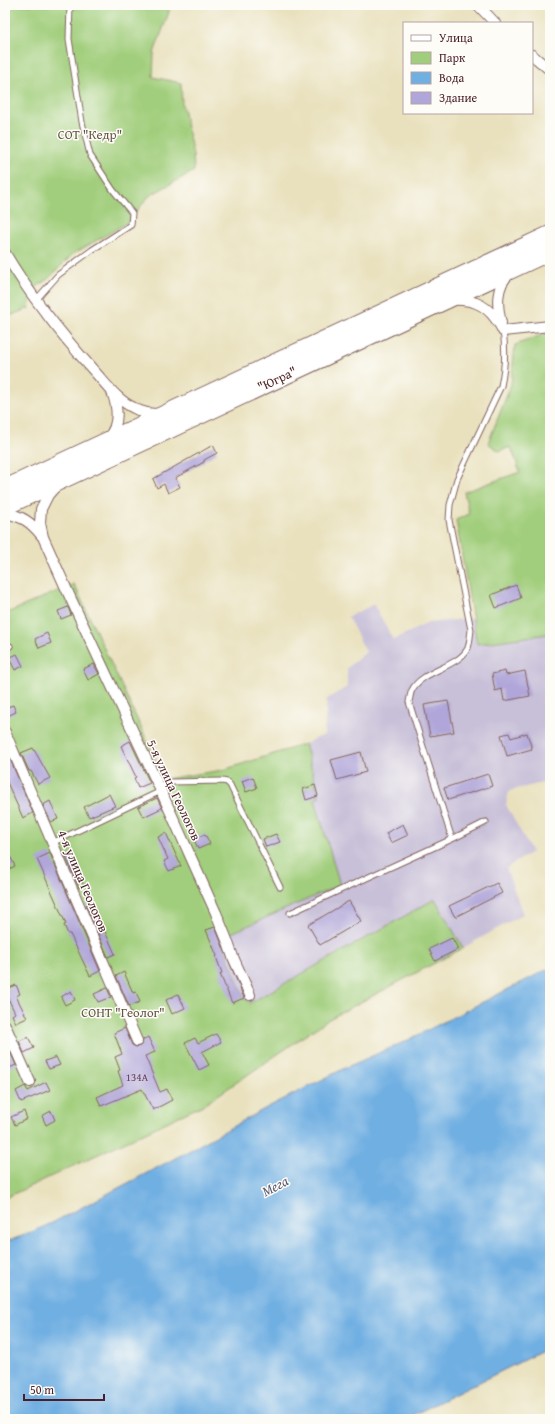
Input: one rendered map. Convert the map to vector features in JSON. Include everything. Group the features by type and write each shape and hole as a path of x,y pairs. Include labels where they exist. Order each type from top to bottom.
{"highway":[{"name":"\"Югра\"","path":"5,489 550,235"},
{"name":"\"Югра\"","path":"5,506 550,251"}],"street":[{"path":"478,5 494,22"},
{"path":"533,56 550,70"},
{"path":"5,254 18,275 66,340 112,392 132,408 153,414 166,414"},
{"path":"502,329 498,309 498,293 507,276 519,266"},
{"path":"444,301 461,300 478,303 491,313 502,329"},
{"path":"502,329 550,326"},
{"path":"101,444 109,437 114,429 118,416 116,403 112,392"},
{"path":"43,537 40,523 41,509 48,495 63,480"},
{"path":"5,513 20,516 27,520 33,524 43,537"},
{"name":"5-я улица Геологов","path":"43,537 160,788 216,913 250,995"},
{"name":"4-я улица Геологов","path":"5,732 137,1041"},
{"path":"5,1025 30,1082"}],"lane":[{"path":"36,300 58,275 92,250 131,225 132,220 132,213 113,190 90,155 82,122 69,39 70,5"},
{"path":"452,839 409,702 411,692 416,683 459,658 467,649 470,641 471,630 449,520 450,505 457,479 501,386 505,364 505,342 502,329"},
{"path":"52,843 172,782 222,781 227,782 230,785 280,887"},
{"path":"290,913 486,822"}],"shaded area":[{"path":"374,604 393,640 428,623 473,618 478,644 549,634 550,781 509,791 506,805 532,852 506,868 523,914 463,948 435,899 250,1003 244,998 220,938 340,885 315,799 319,796 305,744 324,735 327,699 347,687 347,668 366,652 348,617"}],"green space":[{"name":"СОТ \"Кедр\"","path":"5,5 168,5 169,12 154,53 153,77 181,83 182,104 193,155 194,171 149,196 127,223 73,254 48,279 32,290 29,308 5,318"},
{"path":"550,332 550,638 548,634 477,644 456,520 469,514 464,492 520,472 511,447 499,451 488,443 511,385 515,345"},
{"name":"СОНТ \"Геолог\"","path":"74,584 165,779 223,770 305,744 319,796 315,800 340,885 220,938 244,998 250,1003 435,899 463,948 329,1019 205,1104 5,1198 5,614"}],"water":[{"name":"Мега","path":"550,968 550,1347 405,1419 5,1419 5,1242 52,1223 268,1107 347,1067 404,1042"}],"building":[{"path":"213,445 217,453 175,478 180,487 168,493 164,484 157,488 153,479"},
{"path":"516,585 521,598 496,608 491,595"},
{"path":"68,607 71,615 61,619 58,611"},
{"path":"47,633 51,643 39,648 35,639"},
{"path":"17,654 23,666 15,670 9,658"},
{"path":"94,664 99,674 88,680 83,669"},
{"path":"505,671 506,675 525,671 530,696 504,701 502,689 495,691 492,674"},
{"path":"448,701 454,732 430,736 424,705"},
{"path":"13,705 16,712 5,717 5,708"},
{"path":"509,733 511,738 527,733 532,749 507,756 501,735"},
{"path":"130,741 150,783 138,788 134,778 136,777 121,746"},
{"path":"33,748 50,778 38,784 31,771 29,771 21,753"},
{"path":"361,752 366,772 337,780 331,760"},
{"path":"10,759 33,813 23,818 5,778 5,761"},
{"path":"488,774 492,786 448,800 444,788"},
{"path":"253,777 257,788 246,792 242,781"},
{"path":"315,785 318,796 306,800 303,789"},
{"path":"109,794 115,806 89,817 84,807"},
{"path":"157,798 162,808 143,817 138,807"},
{"path":"50,801 58,819 51,822 43,805"},
{"path":"403,824 408,835 391,843 386,833"},
{"path":"166,833 181,866 169,871 164,861 168,859 158,837"},
{"path":"205,834 210,844 198,849 194,839"},
{"path":"276,834 280,842 266,847 263,839"},
{"path":"5,846 15,866 5,871"},
{"path":"50,853 100,971 90,976 70,934 68,934 64,925 66,924 37,859"},
{"path":"73,854 77,863 74,864 84,886 79,888 66,857"},
{"path":"497,883 502,893 455,917 449,906"},
{"path":"349,901 361,921 320,945 308,925"},
{"path":"92,902 115,954 108,957 86,905"},
{"path":"215,927 244,998 232,1003 220,974 222,973 216,957 217,956 206,930"},
{"path":"452,938 458,949 435,961 429,949"},
{"path":"124,972 133,993 136,992 140,1002 129,1006 116,976"},
{"path":"16,985 20,994 16,996 27,1018 16,1023 12,1015 15,1013 5,990"},
{"path":"107,988 111,997 98,1002 94,994"},
{"path":"71,991 75,1000 65,1005 61,997"},
{"path":"178,994 185,1008 172,1014 166,1000"},
{"path":"125,1028 132,1045 136,1047 142,1045 143,1040 148,1037 155,1052 145,1056 160,1092 167,1089 172,1100 153,1110 142,1089 101,1106 97,1097 123,1085 118,1071 120,1070 115,1057 122,1054 114,1033"},
{"path":"216,1034 221,1042 202,1052 209,1065 199,1070 185,1043 195,1038 198,1043"},
{"path":"28,1037 34,1048 24,1053 19,1041"},
{"path":"5,1041 16,1065 5,1070"},
{"path":"56,1057 60,1065 49,1069 45,1061"},
{"path":"46,1082 50,1090 21,1102 16,1091 25,1086 28,1091"},
{"path":"24,1111 27,1119 15,1125 11,1117"},
{"path":"51,1111 55,1120 46,1125 42,1116"}]}
